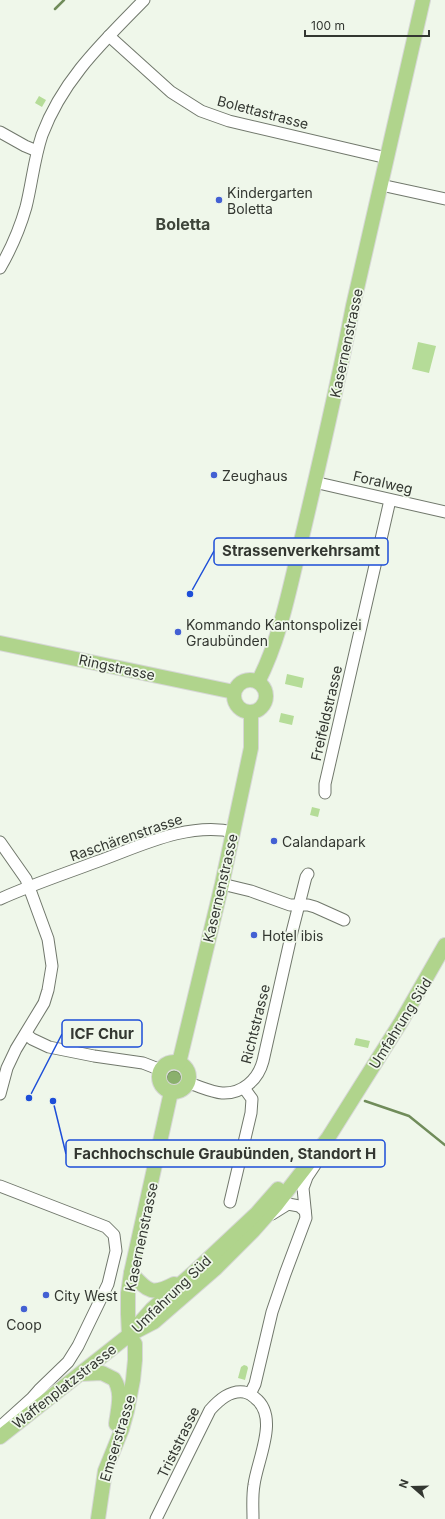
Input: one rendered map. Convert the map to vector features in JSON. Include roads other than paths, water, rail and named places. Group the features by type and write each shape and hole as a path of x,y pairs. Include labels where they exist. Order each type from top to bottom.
{"main road":[{"name":"Kasernenstrasse","path":"258,682 270,654 282,618 423,0"},
{"name":"Ringstrasse","path":"0,643 234,692"},
{"path":"248,680 258,682 262,686 265,696 261,707 251,712 239,708 234,700 234,692 236,687 248,680"},
{"name":"Kasernenstrasse","path":"179,1063 234,832 251,748 251,712"},
{"name":"Umfahrung Süd","path":"129,1335 154,1322 215,1269 277,1204 328,1138 401,1022 445,945"},
{"path":"169,1063 179,1063 188,1073 188,1083 183,1089 171,1092 161,1085 159,1075 161,1070 169,1063"},
{"name":"Kasernenstrasse","path":"129,1335 128,1293 131,1273 171,1092"},
{"name":"Umfahrung Süd","path":"129,1335 152,1309 194,1273 262,1207 296,1169 352,1099"},
{"path":"131,1273 147,1288 156,1291 162,1290 194,1273"},
{"name":"Waffenplatzstrasse","path":"0,1437 129,1335"},
{"name":"Emserstrasse","path":"98,1519 105,1471 122,1428 134,1380 135,1344 129,1335"},
{"path":"80,1374 102,1373 114,1379 119,1389 120,1398 116,1424 105,1460 105,1471"}],"street":[{"path":"0,268 20,226 26,206 37,151 49,119 63,92 82,65 144,0"},
{"name":"Bolettastrasse","path":"109,36 172,92 201,111 229,121 387,158"},
{"path":"0,132 37,151"},
{"path":"381,186 445,199"},
{"name":"Foralweg","path":"314,482 445,512"},
{"name":"Freifeldstrasse","path":"326,793 325,784 390,500"},
{"name":"Raschärenstrasse","path":"0,899 172,835 206,829 219,829 234,832"},
{"path":"0,842 26,879 30,888 48,939 52,966 44,1004 16,1049 7,1068 0,1094"},
{"path":"298,905 308,874"},
{"path":"222,884 251,890 290,905 315,907 344,920"},
{"name":"Richtstrasse","path":"244,1088 255,1077 263,1061 298,905"},
{"path":"26,1034 32,1039 49,1047 94,1056 143,1063 161,1070"},
{"path":"188,1083 221,1093 238,1091 244,1088 252,1099 230,1202"},
{"path":"254,1519 254,1485 266,1432 267,1420 259,1401 250,1394 255,1384 272,1312 306,1218 303,1188 307,1177 324,1152 328,1138"},
{"path":"0,1186 106,1227 114,1234 116,1241 116,1251 108,1284 78,1346 68,1362 0,1427"},
{"path":"265,1218 288,1204 299,1206 305,1211"},
{"name":"Triststrasse","path":"156,1519 210,1410 228,1394 244,1392 250,1394"}],"waterway":[{"path":"55,9 64,0"},
{"path":"365,1101 409,1116 445,1145"}],"place":[{"name":"Kindergarten Boletta","path":"219,200"},
{"name":"Zeughaus","path":"214,475"},
{"name":"Strassenverkehrsamt","path":"190,594"},
{"name":"Kommando Kantonspolizei Graubünden","path":"178,632"},
{"name":"Calandapark","path":"274,841"},
{"name":"Hotel ibis","path":"254,935"},
{"name":"ICF Chur","path":"29,1098"},
{"name":"Fachhochschule Graubünden, Standort H","path":"53,1101"},
{"name":"City West","path":"46,1295"},
{"name":"Coop","path":"24,1309"}],"district":[{"name":"Boletta","path":"183,224"}]}
